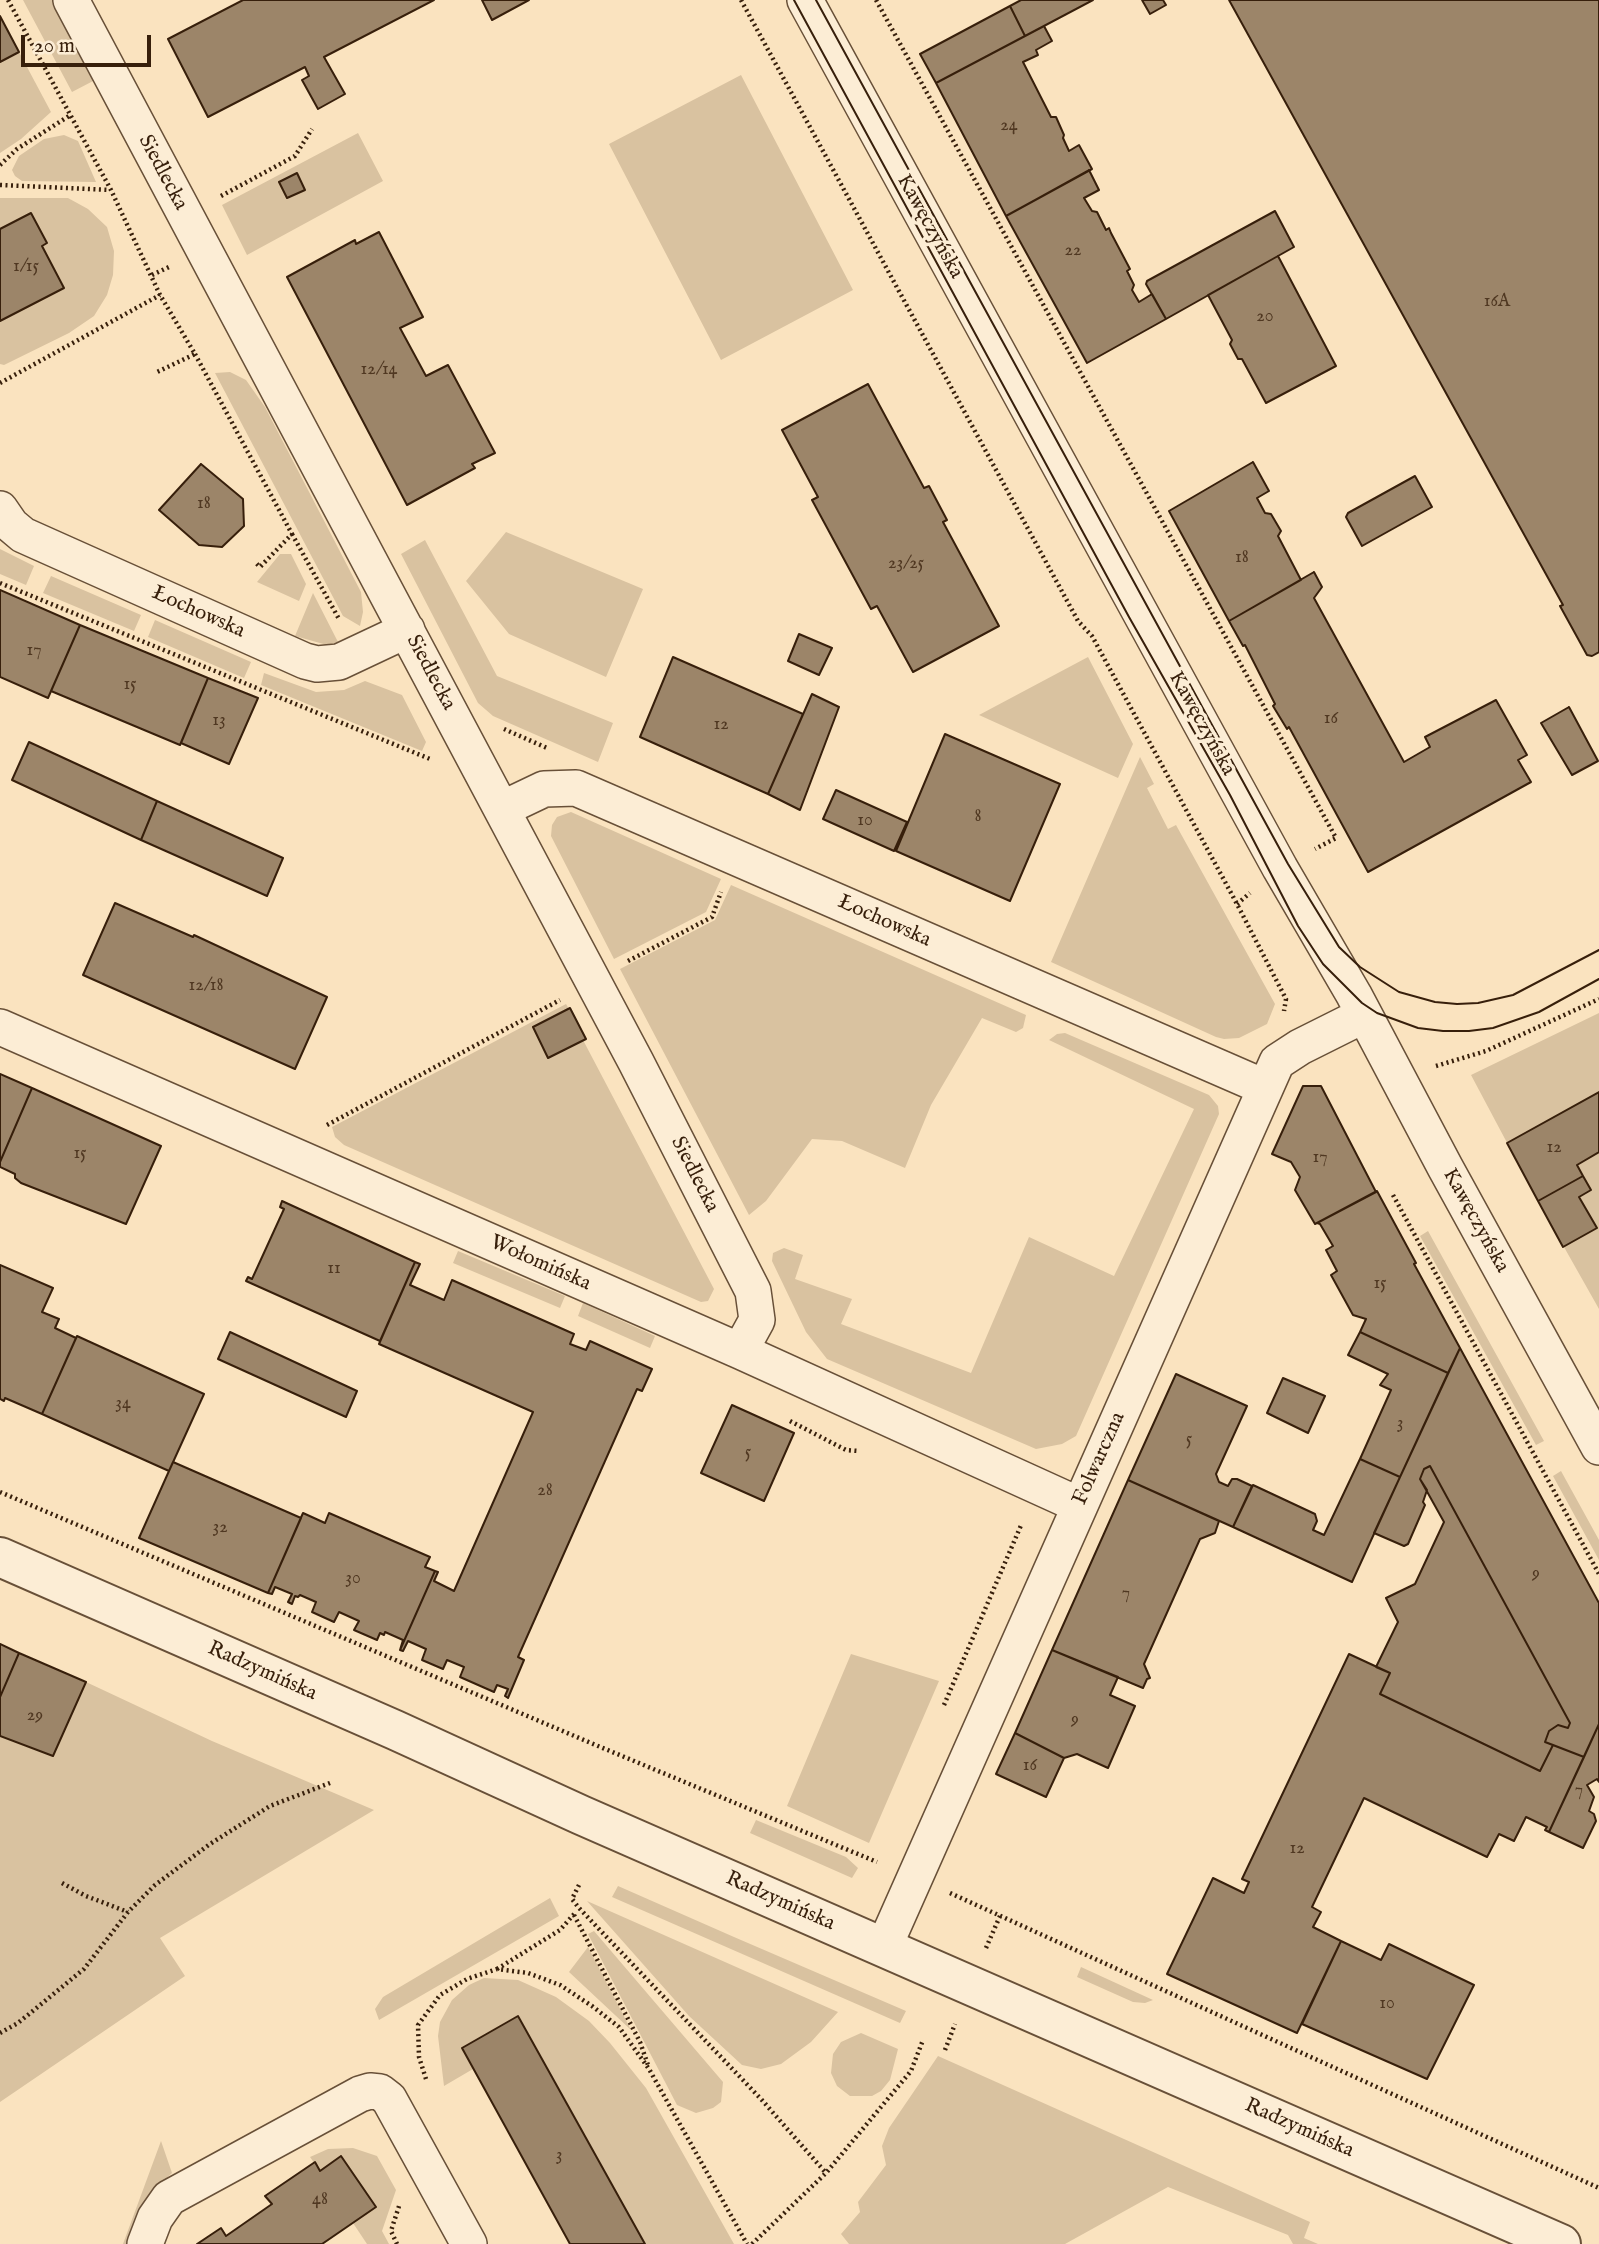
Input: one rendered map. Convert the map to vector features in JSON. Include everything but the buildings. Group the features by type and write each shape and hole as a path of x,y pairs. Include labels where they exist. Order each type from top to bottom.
{"street":[{"name":"Siedlecka","path":"71,0 636,1062 753,1291 757,1320 740,1351"},
{"name":"Kawęczyńska","path":"805,0 1280,868 1399,1077 1599,1447"},
{"name":"Łochowska","path":"0,509 10,525 23,535 305,661 317,664 339,662 407,630"},
{"name":"Łochowska","path":"502,809 544,789 576,788 1264,1087"},
{"name":"Folwarczna","path":"884,1947 1264,1087 1277,1062 1300,1047 1364,1015"},
{"name":"Wołomińska","path":"0,1027 740,1351 1079,1505"},
{"name":"Radzymińska","path":"0,1557 1561,2244"},
{"path":"145,2244 155,2218 169,2198 370,2091 380,2092 389,2099 469,2244"}],"path":[{"path":"8,0 69,117 111,190 160,295 195,354 292,534 260,567 256,562"},
{"path":"741,0 1078,621 1092,636 1237,904 1271,872 1336,838 876,0"},
{"path":"0,165 17,149 69,117"},
{"path":"211,202 295,156 312,128"},
{"path":"0,185 111,190"},
{"path":"0,383 160,295"},
{"path":"157,372 195,354"},
{"path":"0,583 437,762"},
{"path":"494,724 555,751"},
{"path":"627,961 712,917 724,886"},
{"path":"323,1127 568,996"},
{"path":"1399,1077 1486,1051 1599,999"},
{"path":"1393,1195 1599,1574"},
{"path":"0,1492 877,1862"},
{"path":"0,2033 18,2023 84,1969 128,1912 155,1885 210,1844 270,1805 330,1783"},
{"path":"62,1883 86,1896 128,1912"},
{"path":"579,1885 572,1899 579,1908 761,2099 826,2173"},
{"path":"949,1893 1599,2188"},
{"path":"426,2082 419,2057 418,2025 440,1995 467,1979 496,1969 560,1930 579,1908"},
{"path":"574,1915 640,2042 649,2069"},
{"path":"496,1969 528,1973 560,1985 619,2027 649,2069 750,2244 826,2173 911,2071 923,2040"},
{"path":"397,2244 391,2231 401,2202 408,2197"}],"shaded area":[{"path":"23,0 52,0 95,80 72,92"},
{"path":"19,52 51,112 21,139 0,153 0,62"},
{"path":"741,75 853,290 721,360 609,144"},
{"path":"358,133 383,181 247,255 222,205"},
{"path":"64,135 78,141 96,182 22,181 15,176 12,170 19,156 44,139"},
{"path":"0,198 68,198 88,209 107,227 114,251 113,275 107,295 94,316 69,333 4,365 0,364 0,321 64,287 42,246 47,243 31,213 0,229"},
{"path":"230,372 246,380 265,407 361,592 363,612 360,626 343,616 215,373"},
{"path":"506,532 643,589 606,677 509,634 466,581"},
{"path":"425,540 497,676 613,723 598,762 493,716 478,703 401,554"},
{"path":"0,549 34,566 26,585 0,574"},
{"path":"280,554 291,554 306,584 299,601 257,582"},
{"path":"51,576 141,615 134,631 43,593"},
{"path":"313,593 338,642 327,645 295,636"},
{"path":"155,620 251,662 244,678 148,637"},
{"path":"1088,657 1133,744 1118,778 979,715"},
{"path":"264,673 316,692 344,690 365,681 402,695 426,742 422,751 261,685"},
{"path":"1140,757 1154,784 1147,788 1168,829 1176,825 1275,1004 1267,1024 1239,1038 1216,1037 1051,962"},
{"path":"571,812 721,879 706,912 614,959 551,836 552,825 557,817"},
{"path":"731,885 1026,1015 1023,1028 1016,1032 982,1018 931,1105 905,1168 842,1141 812,1139 766,1201 749,1215 620,969 715,920"},
{"path":"566,1004 569,1009 533,1028 548,1058 583,1040 714,1289 708,1301 701,1302 344,1145 335,1137 332,1127"},
{"path":"1599,1013 1599,1309 1471,1075"},
{"path":"1065,1033 1209,1095 1218,1106 1219,1114 1076,1436 1062,1444 1036,1449 827,1359 806,1332 772,1261 773,1253 784,1248 803,1255 795,1279 852,1299 841,1324 971,1373 1029,1237 1114,1276 1194,1109 1049,1040 1057,1034"},
{"path":"1428,1231 1544,1441 1536,1445 1420,1236"},
{"path":"458,1251 565,1296 560,1308 453,1263"},
{"path":"583,1303 655,1336 650,1348 578,1316"},
{"path":"1561,1471 1599,1540 1599,1560 1553,1476"},
{"path":"851,1654 939,1681 869,1843 787,1806"},
{"path":"86,1682 212,1741 374,1810 160,1938 185,1976 0,2102 0,1736 53,1756"},
{"path":"756,1820 846,1857 858,1868 852,1878 750,1833"},
{"path":"618,1886 906,2011 900,2023 612,1897"},
{"path":"550,1898 559,1916 379,2020 375,2009 383,1997"},
{"path":"587,1901 838,2012 811,2042 781,2064 761,2069 742,2065 689,2016"},
{"path":"594,1931 723,2082 721,2102 713,2108 696,2113 677,2105 588,1934"},
{"path":"588,1947 631,2030 569,1972"},
{"path":"1081,1967 1153,2000 1145,2003 1133,2002 1077,1977"},
{"path":"484,1978 518,1980 556,1997 589,2021 610,2043 646,2088 734,2244 645,2244 519,2016 462,2048 473,2069 444,2086 438,2036 440,2022 452,2000 469,1985"},
{"path":"861,2033 898,2049 890,2080 881,2091 872,2096 850,2096 837,2086 831,2073 833,2054 841,2042"},
{"path":"938,2056 1310,2222 1304,2238 1318,2244 1293,2244 1288,2235 1168,2187 1065,2244 849,2244 841,2234 860,2212 858,2202 886,2165 882,2146 889,2128"},
{"path":"161,2141 172,2173 148,2196 129,2244 123,2244"},
{"path":"353,2148 377,2156 396,2190 382,2231 389,2244 367,2244 353,2223 376,2207 341,2157 320,2171 310,2157 328,2149"}],"tram line":[{"path":"794,0 1129,617 1230,795 1298,926 1323,964 1362,1003 1377,1013 1418,1028 1443,1031 1493,1028 1539,1012 1599,979"},
{"path":"816,0 1288,864 1339,947 1360,967 1399,992 1435,1002 1457,1004 1478,1003 1513,995 1599,950"}]}
